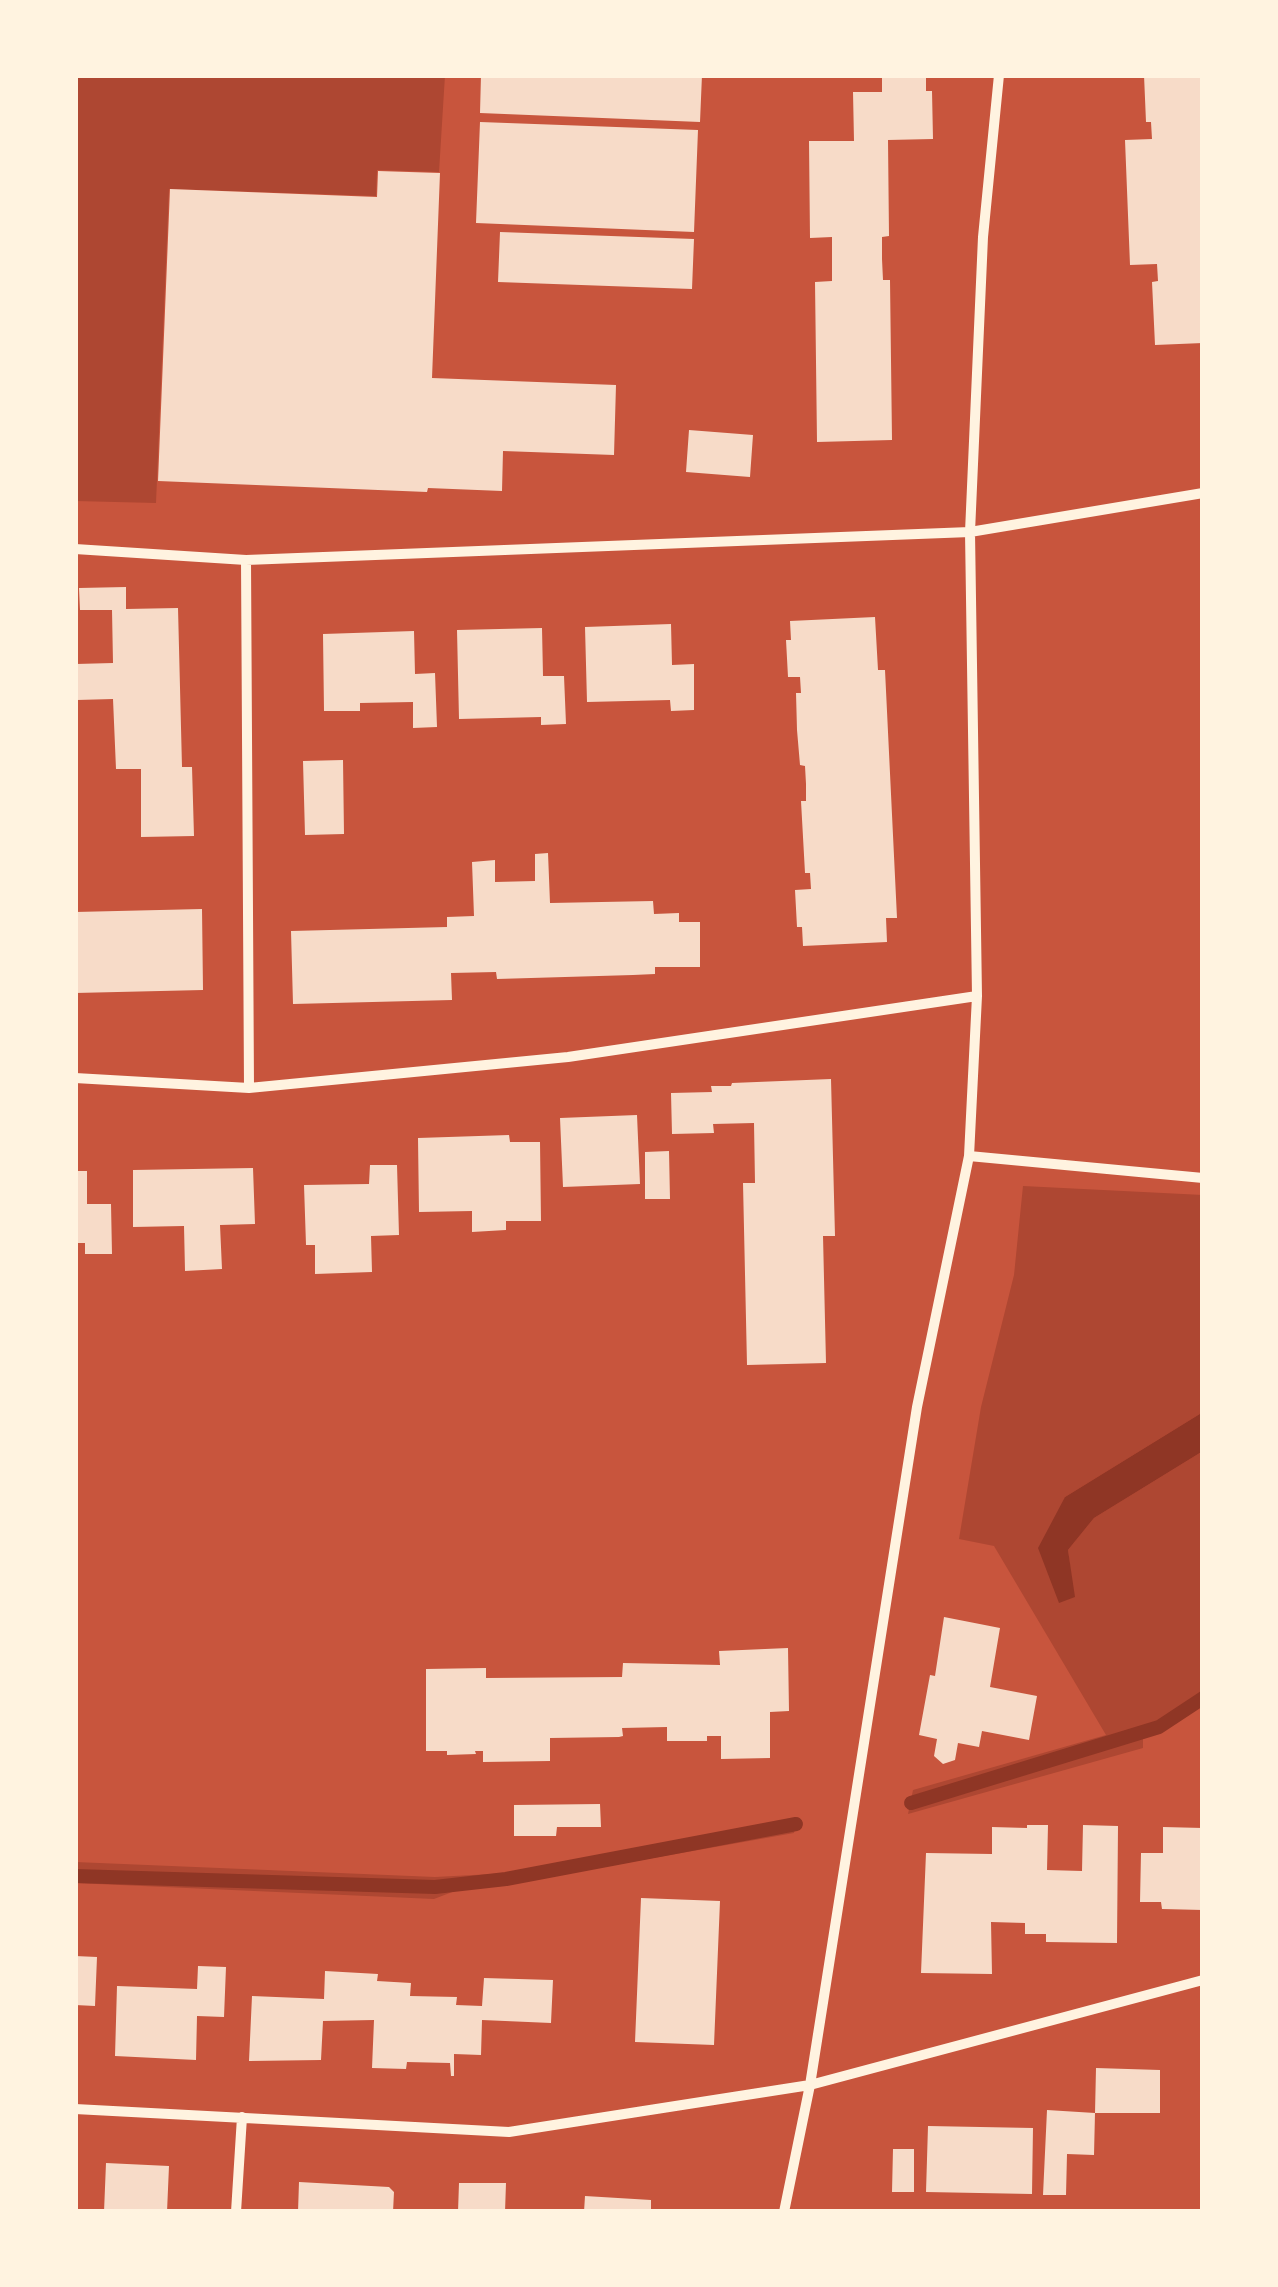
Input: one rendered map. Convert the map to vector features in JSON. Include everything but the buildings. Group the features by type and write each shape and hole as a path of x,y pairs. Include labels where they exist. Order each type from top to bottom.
{"street":[{"path":"784,2212 810,2086 917,1407 968,1156 977,996 970,532 984,238 999,75"},
{"path":"75,549 246,560 970,532 1203,492"},
{"path":"246,560 249,1088"},
{"path":"75,1078 249,1088 568,1057 977,996"},
{"path":"968,1156 1203,1178"},
{"path":"75,2109 509,2132 810,2086 1203,1980"},
{"path":"236,2212 242,2117"}],"shaded area":[{"path":"75,75 445,75 439,172 377,170 376,196 169,189 156,503 75,501"},
{"path":"1023,1186 1203,1195 1203,1412 1065,1497 1059,1602 1074,1597 1068,1550 1094,1518 1203,1451 1203,1703 1161,1731 1143,1737 1143,1748 908,1814 913,1790 1106,1735 994,1546 959,1539 981,1407 1014,1275"},
{"path":"1203,1412 1203,1451 1094,1518 1068,1550 1075,1597 1059,1603 1038,1548 1065,1497"},
{"path":"796,1821 794,1833 507,1884 473,1884 434,1899 75,1883 75,1862 435,1877 512,1873"}],"waterway":[{"path":"911,1803 1159,1727 1203,1698"},
{"path":"75,1876 435,1887 506,1879 796,1824"}]}
